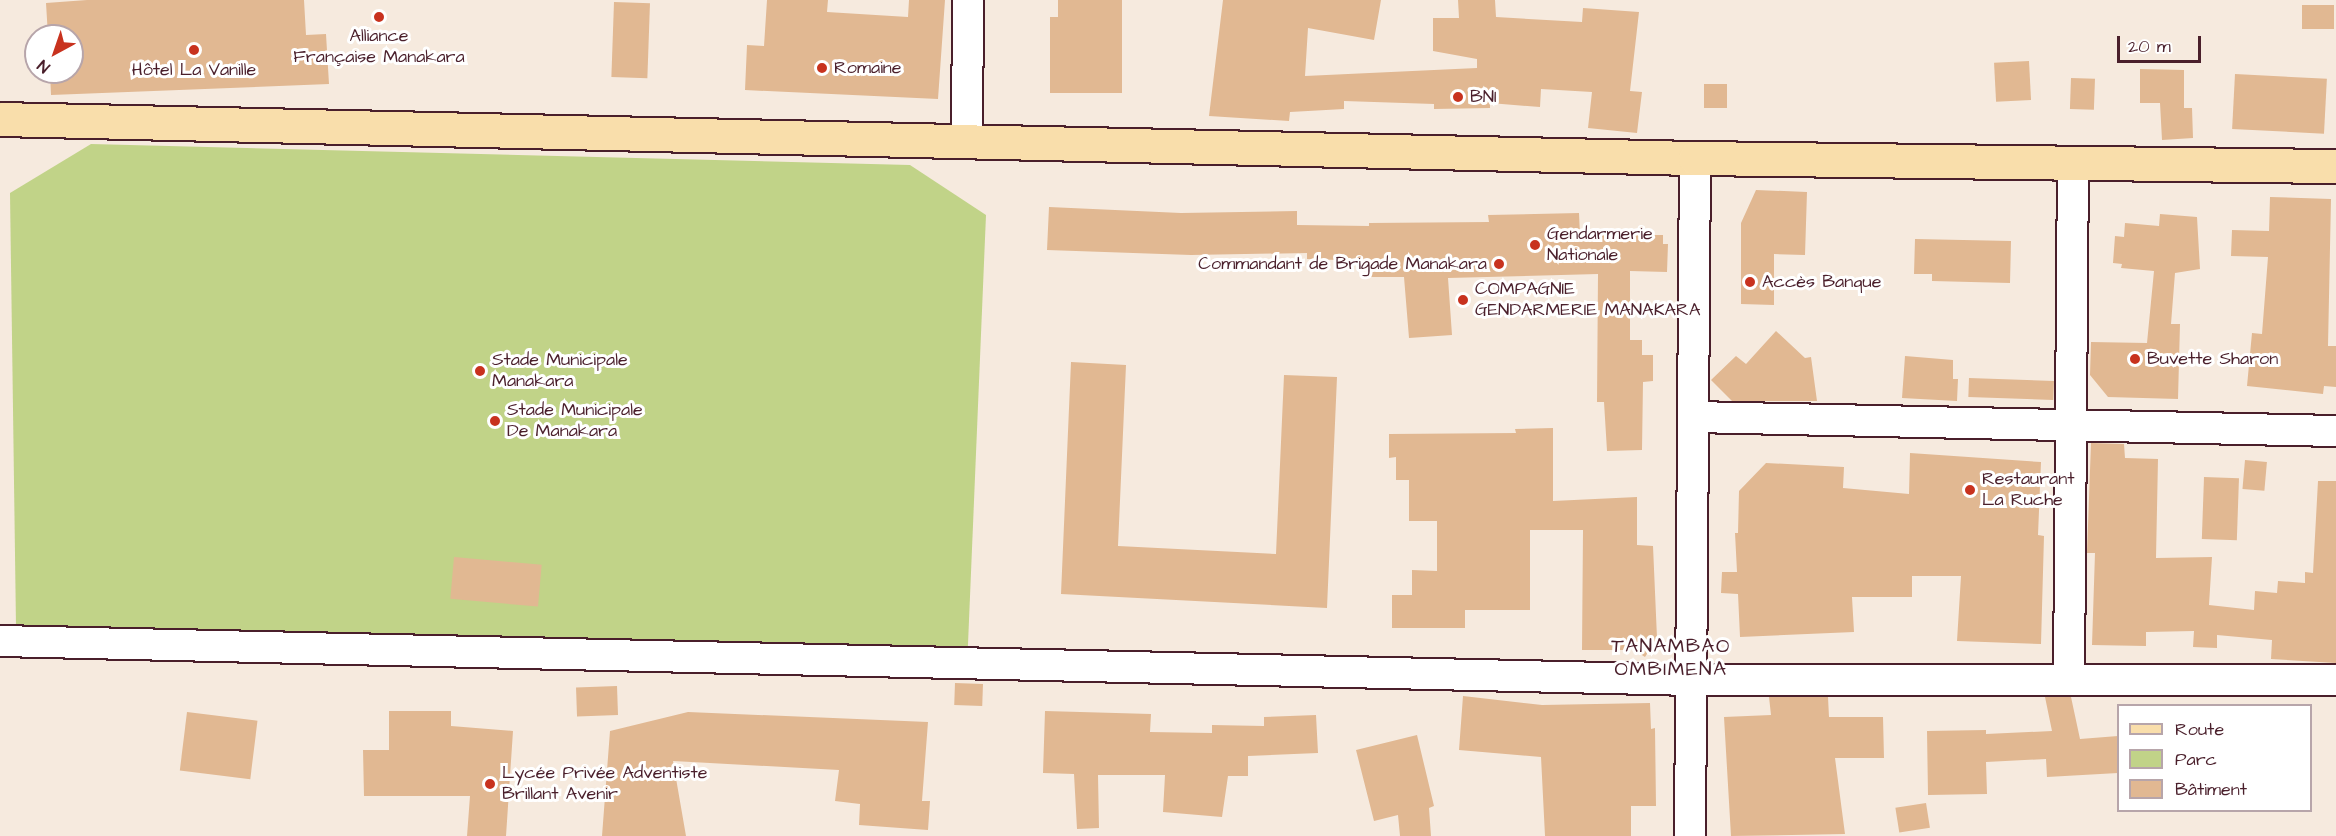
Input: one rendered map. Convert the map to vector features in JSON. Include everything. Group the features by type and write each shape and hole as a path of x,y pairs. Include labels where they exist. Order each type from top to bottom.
{"main road":[{"path":"0,119 1695,158 2336,166"}],"street":[{"path":"967,140 968,0"},
{"path":"1690,836 1693,680 1695,158"},
{"path":"2069,680 2073,162"},
{"path":"1694,417 2336,431"},
{"path":"0,641 1693,680 2336,680"}],"green space":[{"name":"Stade Municipale De Manakara","path":"91,144 910,165 986,215 967,668 16,626 10,193"}],"building":[{"path":"87,0 304,0 306,35 326,34 329,84 51,95 51,84 84,84 84,24 47,24 46,3"},
{"name":"Romaine","path":"767,0 828,0 827,12 908,17 909,0 945,0 938,99 745,90 747,45 764,46"},
{"path":"1058,0 1122,0 1122,93 1050,93 1050,17 1058,17"},
{"path":"1223,0 1381,0 1374,40 1308,28 1305,76 1477,68 1477,59 1433,51 1433,18 1459,18 1458,0 1495,0 1496,17 1582,22 1583,8 1639,12 1630,91 1642,92 1637,133 1588,128 1592,92 1541,89 1540,107 1490,103 1490,108 1434,109 1434,104 1344,101 1344,109 1290,112 1289,121 1209,116"},
{"path":"614,2 650,3 647,78 611,77"},
{"path":"2302,5 2334,5 2334,29 2302,29"},
{"path":"2029,61 2031,100 1996,102 1994,63"},
{"path":"2140,69 2184,70 2184,108 2192,108 2193,138 2162,140 2160,103 2140,103"},
{"path":"2235,74 2327,79 2324,134 2232,129"},
{"path":"2071,78 2095,79 2094,110 2070,109"},
{"path":"1704,84 1727,84 1727,108 1704,108"},
{"path":"1756,190 1807,192 1805,255 1774,254 1774,305 1741,304 1741,223"},
{"path":"2270,197 2331,199 2328,346 2336,346 2336,387 2324,386 2323,394 2247,386 2252,333 2262,334 2268,257 2231,256 2232,230 2269,231"},
{"path":"1049,207 1181,213 1297,211 1297,225 1369,226 1369,223 1489,222 1488,215 1579,213 1580,235 1663,235 1663,244 1668,244 1667,272 1630,271 1630,340 1642,340 1642,355 1653,355 1653,381 1643,382 1642,450 1607,451 1604,402 1597,402 1598,274 1448,278 1452,335 1409,338 1404,277 1370,277 1370,261 1307,259 1307,253 1191,255 1047,250"},
{"path":"2160,214 2197,217 2200,269 2175,273 2171,324 2180,324 2178,399 2108,397 2090,375 2091,342 2147,343 2154,271 2121,268 2122,264 2113,263 2115,236 2124,237 2125,223 2159,226"},
{"path":"1915,239 2011,241 2010,283 1932,281 1932,274 1914,274"},
{"path":"1776,331 1805,358 1811,357 1817,401 1732,401 1711,380 1736,356 1746,364"},
{"path":"1905,356 1953,360 1953,379 1958,379 1957,401 1902,398"},
{"path":"1071,362 1126,365 1118,546 1276,554 1284,375 1337,377 1327,608 1061,594"},
{"path":"1969,378 2054,381 2053,400 1968,397"},
{"path":"1553,428 1553,501 1637,497 1637,545 1653,546 1657,638 1645,657 1634,650 1582,650 1583,530 1530,530 1530,610 1465,610 1465,628 1392,628 1392,595 1412,595 1412,570 1437,571 1437,521 1409,521 1409,480 1396,480 1396,457 1389,458 1389,434 1516,433 1515,429"},
{"path":"2091,443 2124,444 2125,458 2158,459 2156,558 2212,557 2209,605 2254,610 2255,591 2277,593 2278,581 2305,583 2305,572 2313,573 2318,481 2336,481 2336,663 2271,659 2272,640 2217,635 2217,648 2193,647 2194,631 2146,632 2146,646 2092,645 2095,553 2087,553"},
{"path":"1910,453 2041,462 2038,535 2044,536 2041,644 1957,641 1961,576 1912,576 1912,597 1852,597 1854,632 1740,637 1738,594 1721,593 1722,572 1737,572 1735,533 1738,533 1739,491 1766,463 1844,467 1843,488 1909,494"},
{"path":"2245,460 2267,462 2264,491 2242,489"},
{"path":"2204,477 2239,478 2237,540 2202,539"},
{"path":"454,557 542,565 538,607 450,599"},
{"path":"955,683 983,684 982,706 954,705"},
{"path":"617,686 618,715 577,716 576,687"},
{"path":"1463,696 1542,705 1650,703 1651,729 1655,728 1656,806 1631,806 1631,836 1545,836 1541,757 1459,750"},
{"path":"1769,697 1828,697 1829,717 1883,717 1884,758 1835,758 1845,834 1731,836 1724,717 1771,715"},
{"path":"2045,697 2071,697 2080,739 2117,736 2117,773 2047,777 2046,759 1986,762 1987,794 1928,795 1927,731 1986,730 1986,734 2052,731"},
{"path":"389,711 451,711 451,726 513,731 506,836 467,836 470,796 364,796 363,750 389,750"},
{"path":"1045,711 1151,714 1150,732 1212,733 1212,725 1264,726 1264,717 1316,715 1318,753 1248,756 1248,776 1228,776 1222,817 1163,812 1165,775 1098,775 1099,828 1077,829 1074,774 1043,773"},
{"path":"187,712 257,721 250,779 180,771"},
{"path":"688,712 928,722 922,801 930,801 928,830 859,825 860,804 835,801 839,770 673,761 686,836 602,836 610,731"},
{"path":"1417,735 1434,806 1429,808 1431,836 1400,836 1398,815 1374,821 1356,750"},
{"path":"1926,803 1930,828 1899,833 1895,808"}],"place":[{"name":"Alliance Française Manakara","path":"379,17"},
{"name":"Hôtel La Vanille","path":"194,50"},
{"name":"Romaine","path":"822,68"},
{"name":"BNI","path":"1458,97"},
{"name":"Gendarmerie Nationale","path":"1535,245"},
{"name":"Commandant de Brigade Manakara","path":"1499,264"},
{"name":"Accès Banque","path":"1750,282"},
{"name":"COMPAGNIE GENDARMERIE MANAKARA","path":"1463,300"},
{"name":"Buvette Sharon","path":"2135,359"},
{"name":"Stade Municipale Manakara","path":"480,371"},
{"name":"Stade Municipale De Manakara","path":"495,421"},
{"name":"Restaurant La Ruche","path":"1970,490"},
{"name":"Lycée Privée Adventiste Brillant Avenir","path":"490,784"}],"district":[{"name":"TANAMBAO OMBIMENA","path":"1671,658"}]}
